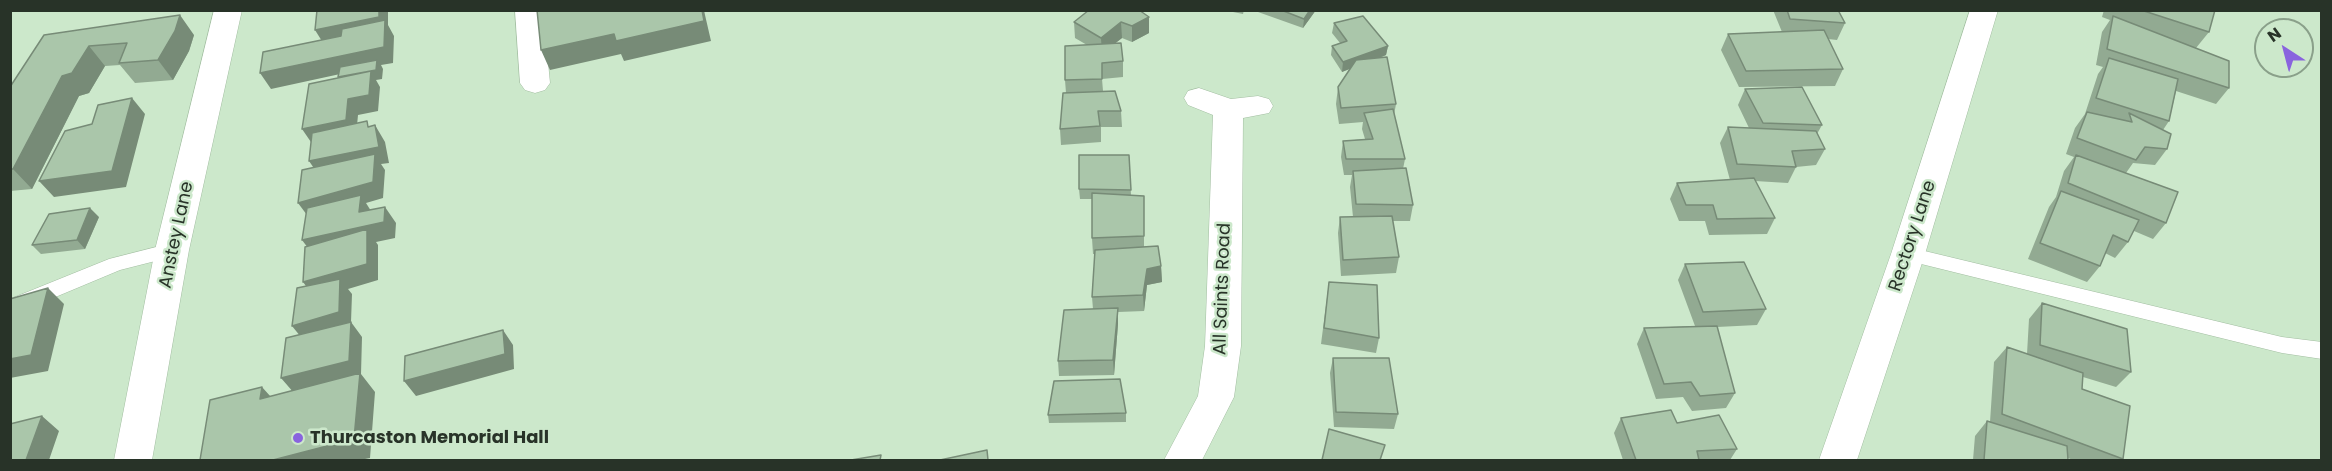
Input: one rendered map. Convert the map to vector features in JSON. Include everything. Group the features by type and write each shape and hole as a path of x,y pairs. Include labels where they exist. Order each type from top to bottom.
{"street":[{"name":"Anstey Lane","path":"133,460 172,250 228,10"},
{"path":"529,10 535,83"},
{"name":"Rectory Lane","path":"1838,460 1908,254 1984,10"},
{"name":"All Saints Road","path":"1184,460 1216,397 1223,346 1228,105"}],"lane":[{"path":"10,308 116,264 172,250"},
{"path":"1908,254 2282,345 2322,351"}],"building":[{"path":"317,10 379,10 379,17 315,30"},
{"path":"537,10 702,10 704,21 616,41 614,34 541,50"},
{"path":"1089,10 1139,10 1149,17 1132,26 1121,22 1101,38 1074,22"},
{"path":"1281,10 1310,10 1304,19"},
{"path":"1787,10 1838,10 1845,23 1790,19"},
{"path":"2141,10 2215,10 2209,32"},
{"path":"180,15 175,31 158,60 119,63 127,43 89,46 72,73 62,76 13,169 10,169 10,87 44,35"},
{"path":"1363,16 1388,46 1343,62 1332,46 1347,41 1334,23"},
{"path":"2113,16 2229,61 2229,88 2107,49"},
{"path":"385,20 384,47 260,73 263,52 341,36 342,29"},
{"path":"1824,30 1843,69 1746,71 1728,34"},
{"path":"1121,43 1123,61 1102,63 1102,79 1065,80 1065,46"},
{"path":"1387,57 1396,104 1341,108 1338,87 1356,60"},
{"path":"2109,58 2178,79 2169,121 2096,98"},
{"path":"377,60 376,70 338,77 340,67"},
{"path":"371,71 369,95 348,99 346,120 302,129 309,84"},
{"path":"1802,87 1822,125 1763,123 1745,89"},
{"path":"1115,91 1121,111 1098,111 1100,126 1060,129 1063,93"},
{"path":"132,98 112,171 39,181 65,131 92,124 98,105"},
{"path":"1393,109 1405,159 1346,159 1343,141 1373,139 1364,113"},
{"path":"2087,112 2132,122 2129,113 2171,134 2167,149 2145,147 2136,160 2077,138"},
{"path":"367,121 368,127 375,125 379,147 309,161 312,133"},
{"path":"1728,127 1816,131 1825,149 1792,151 1796,167 1737,164"},
{"path":"375,154 373,182 298,203 302,170"},
{"path":"1079,155 1129,155 1131,190 1079,189"},
{"path":"2076,155 2178,192 2166,223 2068,183"},
{"path":"1406,168 1413,205 1356,204 1353,171"},
{"path":"1754,178 1775,218 1717,219 1713,205 1686,205 1677,183"},
{"path":"2061,191 2139,220 2128,242 2113,235 2100,266 2040,243"},
{"path":"1092,193 1144,196 1144,236 1092,238"},
{"path":"361,195 359,212 385,207 384,222 302,240 307,208"},
{"path":"90,208 77,240 32,245 49,214"},
{"path":"1392,216 1399,257 1343,260 1340,217"},
{"path":"367,229 367,264 303,282 305,247"},
{"path":"1158,246 1161,266 1147,269 1143,295 1092,297 1095,250"},
{"path":"1744,262 1766,309 1703,312 1685,264"},
{"path":"340,279 339,312 292,326 297,288"},
{"path":"1329,282 1377,285 1379,338 1324,328"},
{"path":"48,288 31,355 10,359 10,299"},
{"path":"2042,303 2127,329 2131,372 2040,345"},
{"path":"1118,308 1113,360 1058,361 1064,310"},
{"path":"351,322 349,361 281,378 286,338"},
{"path":"1717,326 1735,393 1700,396 1691,382 1664,384 1644,328"},
{"path":"503,330 505,354 404,381 405,356"},
{"path":"2007,347 2083,373 2082,389 2130,406 2123,459 2002,414"},
{"path":"1333,358 1389,358 1398,414 1336,412"},
{"path":"360,373 354,439 273,460 200,460 210,400 262,387 260,399"},
{"path":"1120,379 1126,413 1048,415 1054,381"},
{"path":"1671,410 1677,423 1719,415 1737,449 1697,451 1699,460 1636,460 1621,418"},
{"path":"42,416 26,460 10,460 10,424"},
{"path":"1987,421 2067,446 2068,460 1984,460"},
{"path":"1329,429 1385,445 1380,460 1322,460"},
{"path":"987,450 988,460 940,460"},
{"path":"881,455 880,460 851,460"}],"place":[{"name":"Thurcaston Memorial Hall","path":"298,438"}]}
